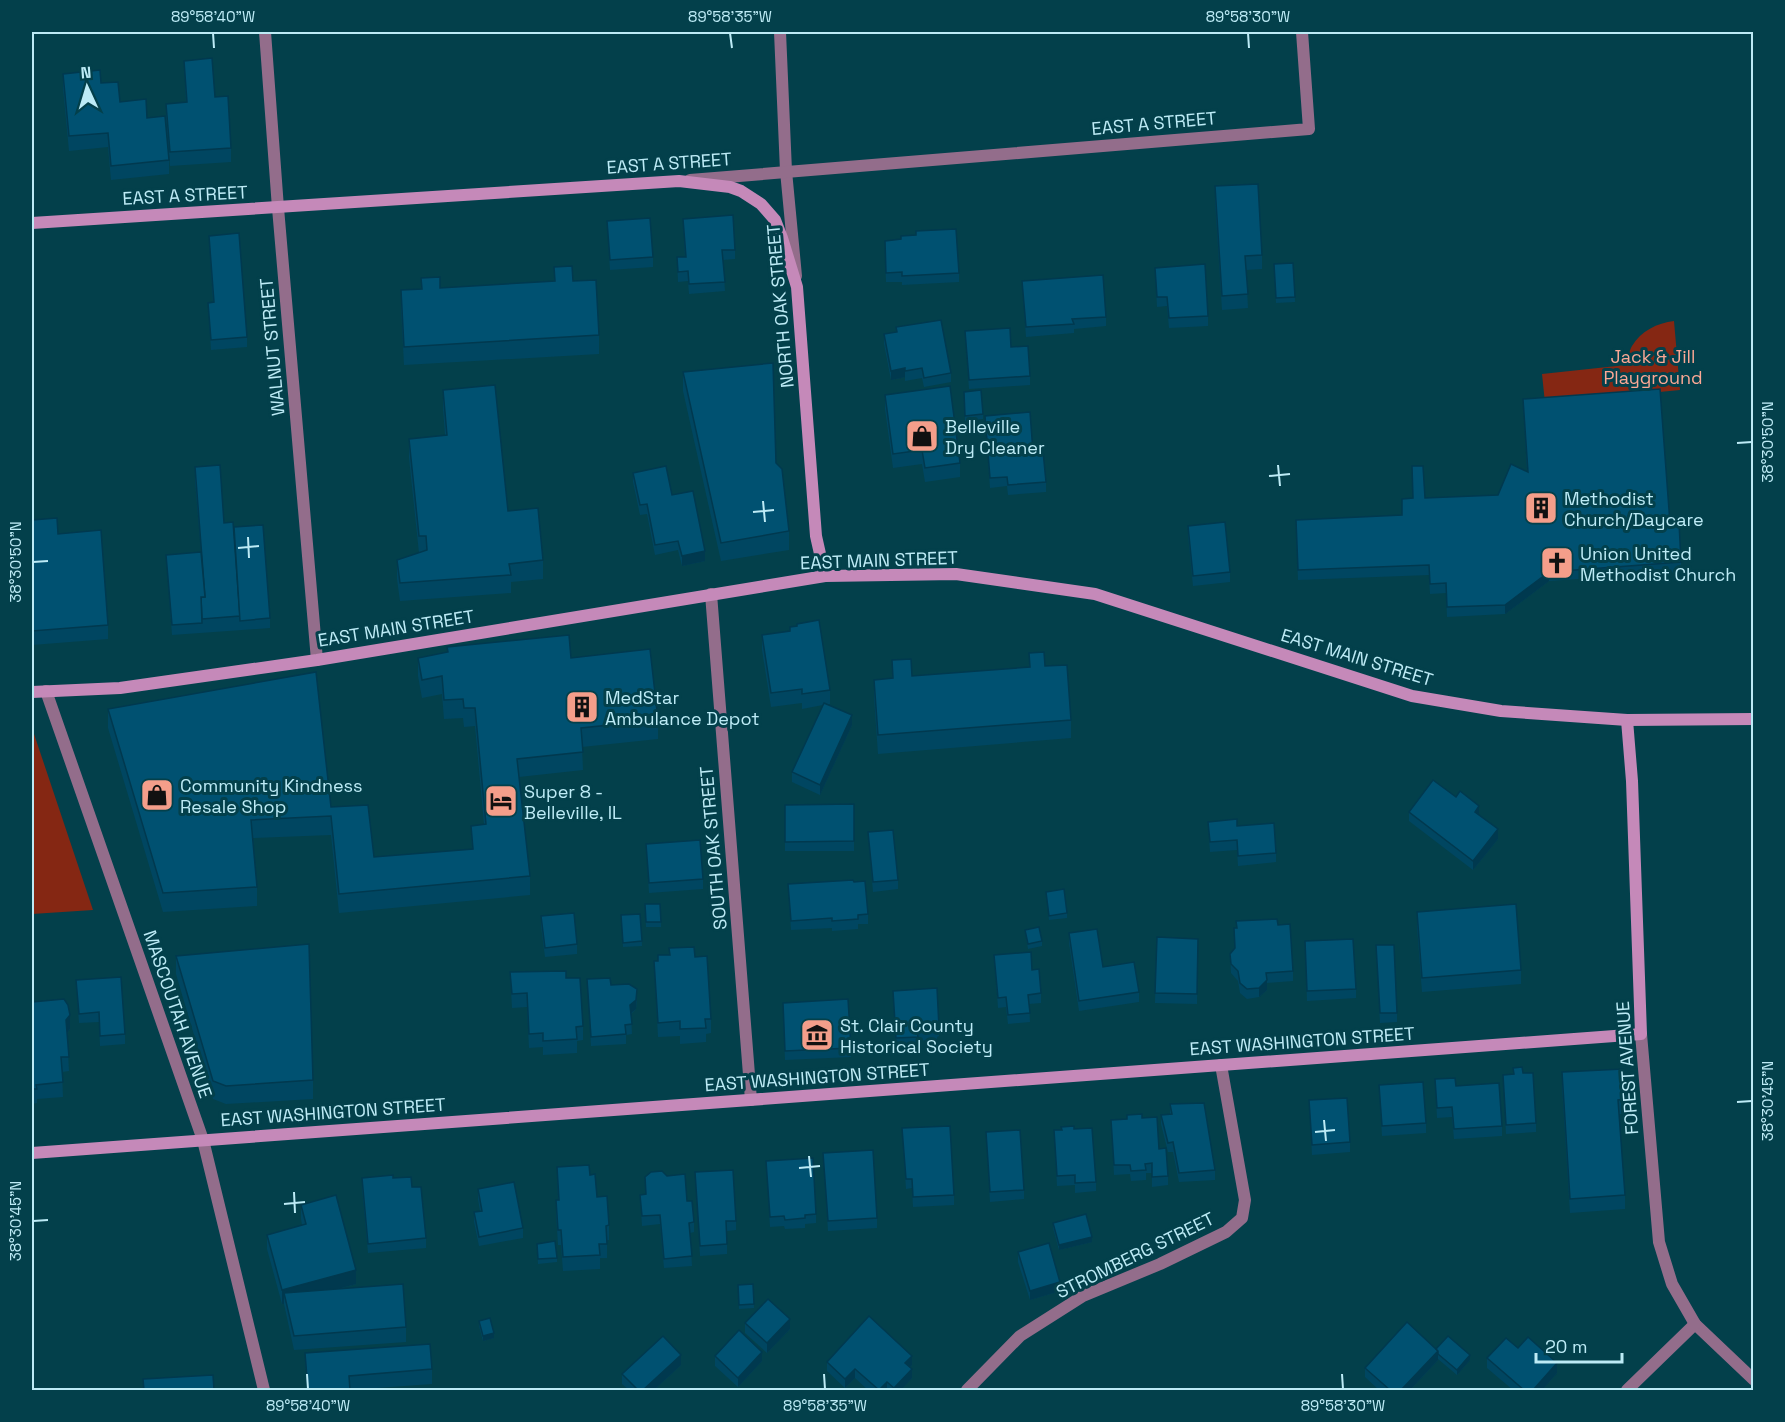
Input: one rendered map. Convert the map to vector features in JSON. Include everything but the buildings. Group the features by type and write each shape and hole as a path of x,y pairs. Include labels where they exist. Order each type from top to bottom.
{"main road":[{"name":"EAST A STREET","path":"32,223 678,181"},
{"path":"678,181 730,187 761,204 775,220 797,287"},
{"name":"NORTH OAK STREET","path":"797,287 816,536 825,576"},
{"name":"EAST MAIN STREET","path":"32,692 120,688 317,660 825,576 956,574 1095,594 1412,696 1501,711 1627,720 1754,719"},
{"name":"FOREST AVENUE","path":"1627,720 1632,782 1641,1034"},
{"name":"EAST WASHINGTON STREET","path":"32,1153 1641,1034"}],"street":[{"name":"WALNUT STREET","path":"265,32 317,660"},
{"name":"NORTH OAK STREET","path":"780,32 786,171 797,287"},
{"name":"EAST A STREET","path":"678,181 1309,129 1302,32"},
{"name":"SOUTH OAK STREET","path":"711,594 751,1100"},
{"name":"MASCOUTAH AVENUE","path":"46,691 203,1140 264,1390"},
{"name":"FOREST AVENUE","path":"1641,1034 1659,1242 1672,1284 1695,1324 1754,1380"},
{"name":"STROMBERG STREET","path":"967,1390 1020,1336 1083,1296 1160,1264 1226,1232 1242,1218 1245,1200 1221,1065"},
{"path":"1628,1390 1695,1324"}],"green space":[{"name":"Jack & Jill Playground","path":"1674,321 1680,390 1545,403 1542,374 1626,365 1631,348 1640,336 1656,326"},
{"path":"32,728 93,910 32,914"}],"place":[{"name":"Belleville Dry Cleaner","path":"922,436"},
{"name":"Methodist Church/Daycare","path":"1541,508"},
{"name":"Union United Methodist Church","path":"1557,563"},
{"name":"MedStar Ambulance Depot","path":"582,707"},
{"name":"Community Kindness Resale Shop","path":"157,795"},
{"name":"Super 8 - Belleville, IL","path":"501,801"},
{"name":"St. Clair County Historical Society","path":"817,1035"}]}
